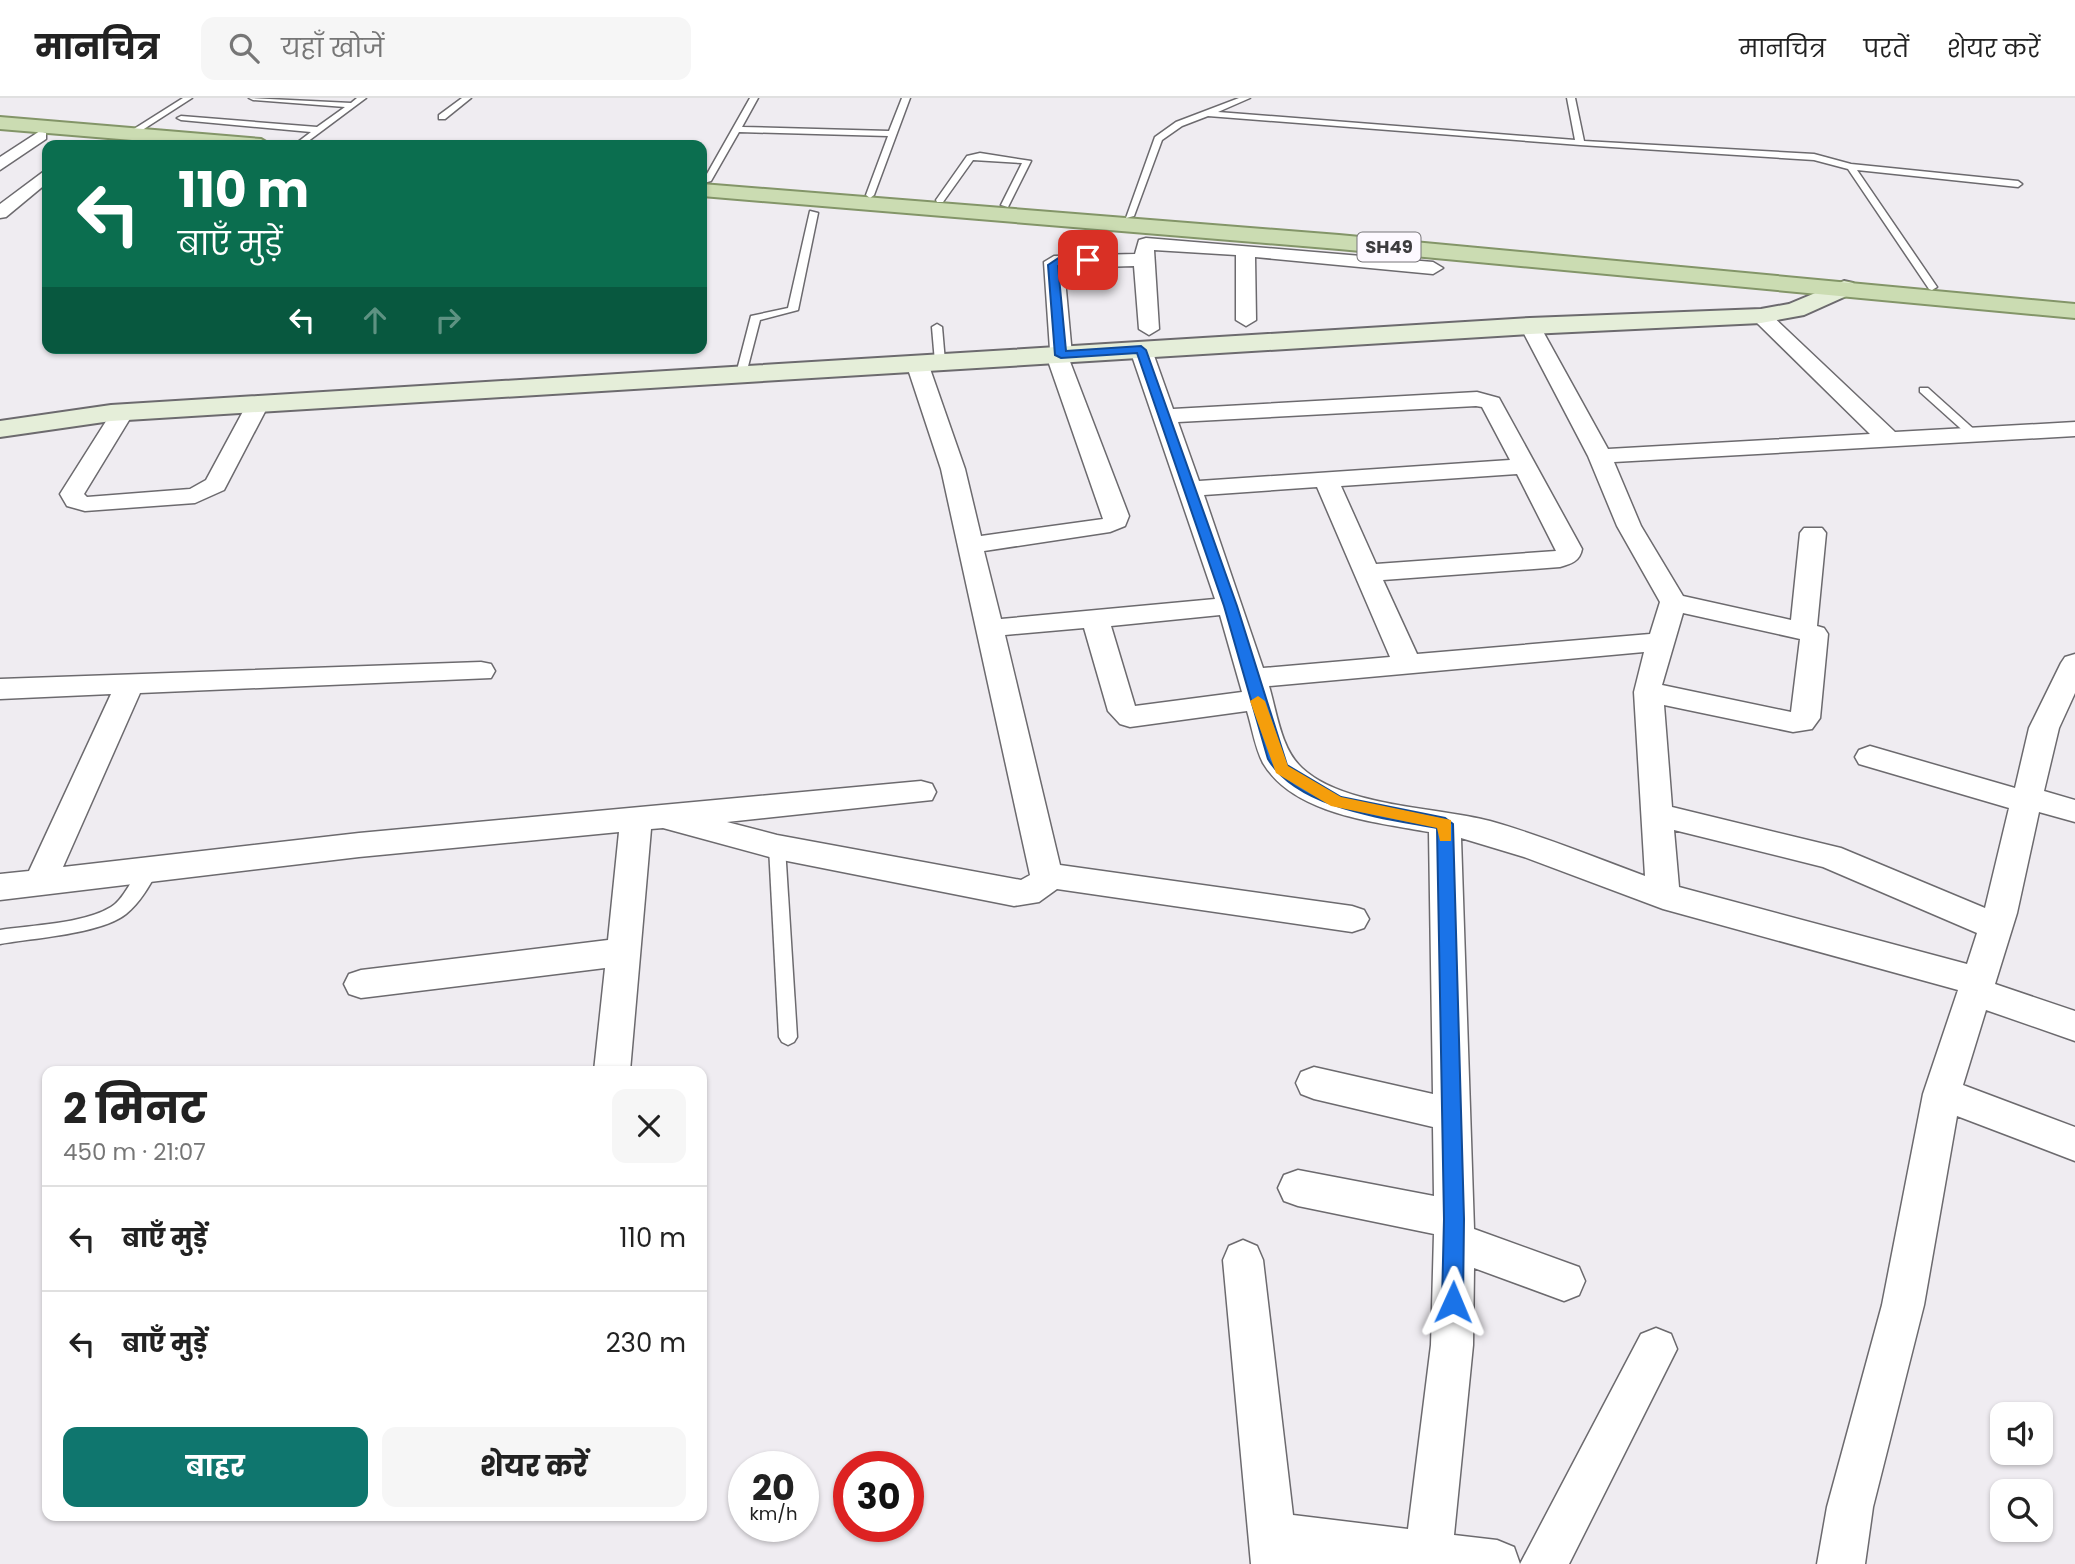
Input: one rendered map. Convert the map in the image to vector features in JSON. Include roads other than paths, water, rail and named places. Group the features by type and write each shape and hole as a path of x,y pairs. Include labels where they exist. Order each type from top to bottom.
{"main road":[{"path":"0,123 201,140"},
{"path":"0,132 90,140"},
{"name":"SH49","path":"707,184 1005,205 1480,244 2075,300"},
{"name":"SH49","path":"707,184 1340,251 1844,288 2075,311"}],"street":[{"path":"0,165 40,136"},
{"path":"0,213 42,178"},
{"path":"1433,268 1340,251 1245,250 1150,244 1144,246 1145,340 1164,416 1230,606 1276,759 1292,777 1337,802 1490,833 1663,896 1977,986 2075,1026"},
{"path":"1245,250 1246,320"},
{"path":"971,545 1110,525 1116,521 1117,516 1059,355 1054,262 1143,260"},
{"path":"0,429 122,412 1059,355 1145,340 1761,316 1796,310 1844,288"},
{"path":"1761,316 1888,438"},
{"path":"1530,326 1600,456 1629,526 1673,602 1648,692 1663,896"},
{"path":"649,818 777,847 1014,894 1037,889 1046,875 992,628 929,362"},
{"path":"1164,416 1477,399 1491,403 1569,549 1568,555 1560,559 1367,573"},
{"path":"122,412 72,495 76,501 85,504 195,496 208,492 216,485 258,404"},
{"path":"1600,456 1682,454 1888,438 2075,429"},
{"path":"1190,489 1524,466"},
{"path":"1326,480 1407,664"},
{"path":"1803,630 1813,533"},
{"path":"1648,692 1802,722 1805,718 1816,636 1803,630 1673,602"},
{"path":"992,628 1230,606"},
{"path":"1095,618 1122,711 1130,717 1254,689 1407,664 1661,642"},
{"path":"1841,1564 1850,1507 1903,1305 1942,1094 1996,927 2044,727 2075,663"},
{"path":"0,690 481,671"},
{"path":"40,882 129,684"},
{"path":"1870,757 2075,811"},
{"path":"0,887 359,845 921,792"},
{"path":"1656,814 1830,857 1996,927"},
{"path":"612,1066 623,953 649,818"},
{"path":"1428,1556 1452,1345 1454,1230 1445,824"},
{"path":"1046,875 1352,919"},
{"path":"361,984 623,953"},
{"path":"1314,1083 1451,1115"},
{"path":"1942,1094 2075,1144"},
{"path":"1298,1188 1454,1230 1564,1282"},
{"path":"1243,1260 1273,1550 1428,1556 1497,1564"},
{"path":"1544,1564 1656,1349"}],"lane":[{"path":"130,134 188,98"},
{"path":"253,98 352,105"},
{"path":"305,140 362,98"},
{"path":"442,117 467,98"},
{"path":"707,177 754,98"},
{"path":"870,195 906,98"},
{"path":"1129,216 1158,139 1179,124 1245,98"},
{"path":"1572,98 1580,143"},
{"path":"229,122 268,99"},
{"path":"1205,113 1580,143 1814,157 1852,167 2018,184"},
{"path":"181,118 318,130"},
{"path":"736,129 891,134"},
{"path":"940,200 971,158 1027,161 1005,205"},
{"path":"1852,167 1932,287"},
{"path":"741,374 755,318 793,310 813,214"},
{"path":"929,362 937,327"},
{"path":"1924,390 1973,434"},
{"path":"777,847 788,1037"},
{"path":"0,937 99,919 116,912 127,903 150,870"}]}
